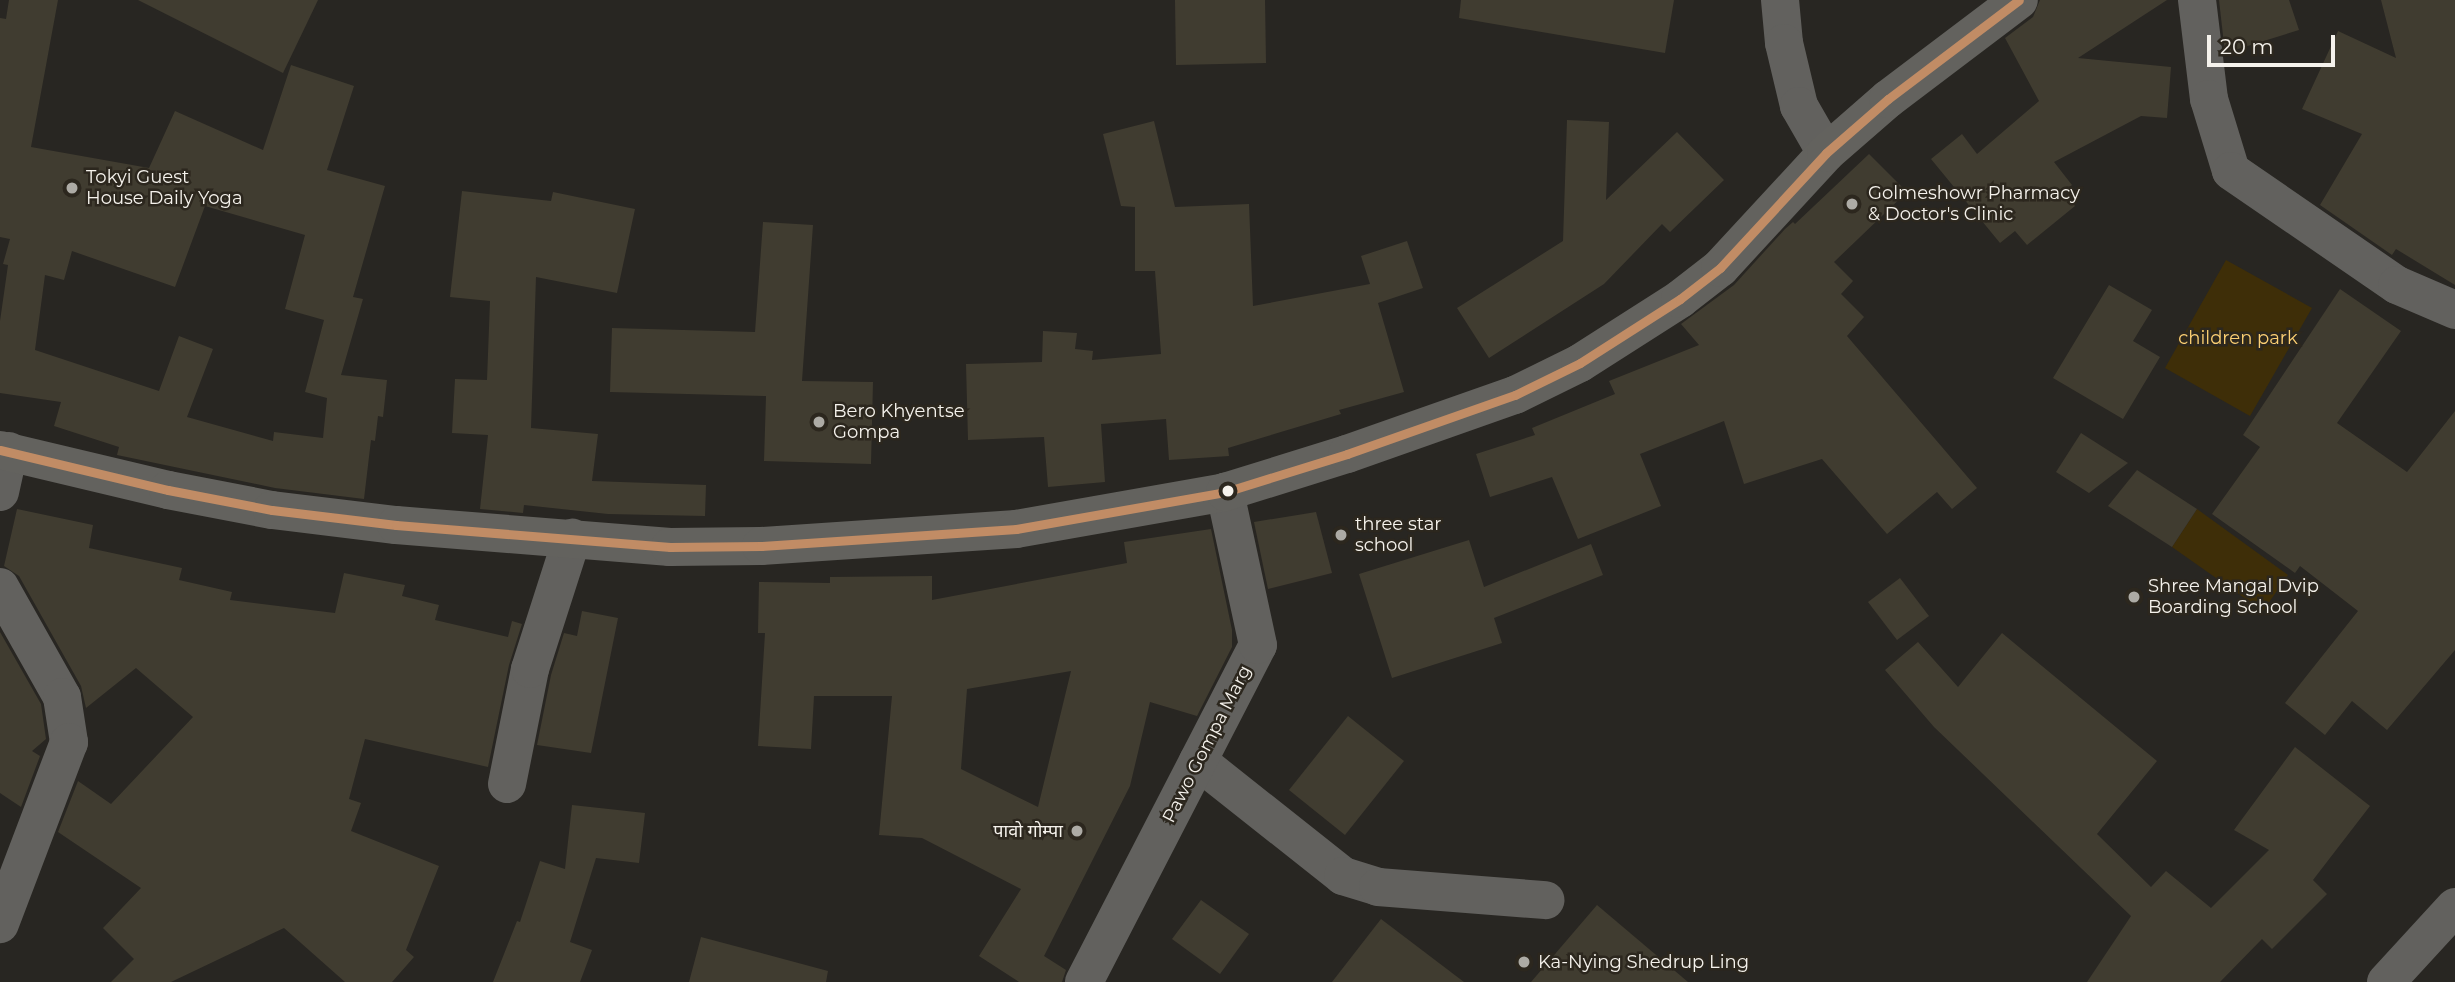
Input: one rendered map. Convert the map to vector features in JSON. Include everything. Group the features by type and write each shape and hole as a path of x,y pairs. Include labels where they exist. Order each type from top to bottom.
{"main road":[{"path":"5,451 272,510 396,525 670,547 761,546 1016,529 1225,492 1347,454 1515,395 1580,363 1680,299 1720,268 1826,153 1888,99 2019,0"}],"street":[{"path":"1780,0 1784,43 1799,106 1826,153"},
{"path":"2197,0 2209,99 2231,171 2397,285 2455,310"},
{"path":"0,492 5,451"},
{"name":"Pawo Gompa Marg","path":"1084,982 1258,645 1225,492"},
{"path":"508,784 530,669 572,538"},
{"path":"0,587 62,697 69,742 0,924"},
{"path":"1198,761 1343,876 1378,887 1545,900"},
{"path":"2386,982 2455,908"}],"green space":[{"name":"children park","path":"2226,260 2312,308 2250,416 2165,368"},
{"path":"2197,509 2288,575 2263,611 2172,547"}],"building":[{"path":"9,0 58,0 31,147 149,168 175,111 263,150 291,65 354,86 327,170 385,186 353,297 363,299 341,375 387,380 383,417 378,416 375,441 371,440 364,499 275,488 117,455 119,447 54,426 61,402 0,393 0,321 8,265 3,264 10,239 0,237 0,18 6,19","holes":["205,206 305,235 285,309 324,320 305,392 327,398 323,438 274,432 273,441 187,417 213,349 179,336 159,391 35,350 45,275 64,280 72,251 175,287"]},
{"path":"138,0 318,0 283,73"},
{"path":"1175,0 1265,0 1266,63 1176,65"},
{"path":"1461,0 1674,0 1665,53 1459,18"},
{"path":"2040,0 2167,0 2078,58 2171,67 2167,118 2141,116 2054,162 2072,185 2063,192 2075,206 2027,245 2015,231 2000,243 1931,159 1962,134 1977,154 2039,101 2005,38 2033,17"},
{"path":"2219,0 2289,0 2299,30 2225,53"},
{"path":"2381,0 2455,0 2455,285 2396,249 2392,255 2320,205 2362,134 2302,109 2338,31 2396,58"},
{"path":"1567,120 1609,122 1606,200 1677,132 1724,180 1670,232 1662,224 1604,284 1489,358 1457,308 1563,241"},
{"path":"1154,121 1175,207 1249,204 1253,306 1370,284 1361,256 1407,241 1423,288 1378,303 1404,392 1339,410 1341,414 1228,448 1229,456 1169,460 1166,419 1101,424 1105,482 1048,487 1044,437 968,440 966,364 1042,362 1043,331 1077,333 1075,349 1093,351 1092,360 1161,354 1155,271 1135,271 1135,207 1121,206 1103,134"},
{"path":"1869,154 1907,192 1834,262 1853,281 1841,294 1864,317 1847,336 1977,488 1952,509 1937,492 1887,534 1822,459 1744,484 1724,421 1640,454 1661,506 1578,539 1552,477 1490,497 1476,454 1535,435 1532,428 1615,394 1609,381 1699,345 1681,324 1734,285 1785,229 1793,222 1795,224"},
{"path":"462,191 551,201 553,192 635,209 617,293 536,277 531,428 598,434 592,481 706,485 705,516 608,514 524,505 523,513 480,509 488,435 452,433 455,379 487,380 490,301 450,297"},
{"path":"763,222 813,225 802,381 873,382 871,464 764,461 766,396 610,392 612,328 755,332"},
{"path":"2109,285 2152,310 2133,341 2160,357 2123,419 2053,378"},
{"path":"2340,289 2401,331 2337,423 2407,472 2455,411 2455,650 2387,730 2352,701 2325,735 2285,703 2358,611 2300,566 2295,573 2212,514 2260,447 2243,435"},
{"path":"2081,433 2128,463 2089,493 2056,472"},
{"path":"2137,470 2197,509 2172,547 2108,506"},
{"path":"17,509 93,525 89,548 182,568 179,580 232,592 230,600 335,613 344,573 405,585 402,596 439,605 435,620 508,637 512,621 522,624 509,665 488,767 365,739 349,799 361,803 351,831 439,866 406,950 414,957 392,982 345,982 284,928 171,982 111,982 134,959 103,928 141,888 58,832 78,781 111,804 193,717 136,668 86,708 81,686 19,576 4,566"},
{"path":"1316,512 1332,573 1268,589 1254,522"},
{"path":"1211,529 1232,630 1232,647 1197,716 1150,702 1130,786 1044,956 1066,970 1062,982 1019,982 979,956 1021,889 922,838 879,835 892,696 814,696 811,749 758,746 765,633 758,633 759,582 830,583 830,577 932,576 932,600 1127,563 1124,542","holes":["1071,671 1038,807 961,769 967,689"]},
{"path":"1469,540 1484,587 1591,544 1603,575 1494,618 1502,643 1392,678 1359,574"},
{"path":"1900,578 1929,616 1897,640 1868,602"},
{"path":"582,611 618,618 591,753 537,745 551,675 564,633 577,636"},
{"path":"0,632 41,704 46,739 32,751 40,756 21,807 0,793"},
{"path":"2002,633 2157,761 2097,834 2151,887 2166,871 2211,908 2269,850 2234,830 2295,747 2370,806 2313,880 2327,894 2272,949 2262,939 2220,982 2087,982 2131,916 1934,727 1885,670 1918,642 1958,687"},
{"path":"1348,716 1404,761 1345,835 1289,790"},
{"path":"572,805 645,813 639,863 596,858 570,942 592,950 580,982 493,982 517,921 520,922 540,861 565,869"},
{"path":"1201,900 1249,934 1220,974 1172,939"},
{"path":"1597,905 1688,982 1531,982"},
{"path":"1381,919 1464,982 1332,982"},
{"path":"701,937 828,971 826,982 689,982"}],"transit line":[{"path":"0,450 168,490 272,510 396,525 670,547 761,546 1016,529 1225,492 1347,454 1515,395 1580,363 1680,299 1720,268 1826,153 1888,99 2019,0"}],"place":[{"name":"Tokyi Guest House Daily Yoga","path":"72,188"},
{"name":"Golmeshowr Pharmacy & Doctor's Clinic","path":"1852,204"},
{"name":"Bero Khyentse Gompa","path":"819,422"},
{"name":"three star school","path":"1341,535"},
{"name":"Shree Mangal Dvip Boarding School","path":"2134,597"},
{"name":"पावो गोम्पा","path":"1077,831"},
{"name":"Ka-Nying Shedrup Ling","path":"1524,962"}]}
